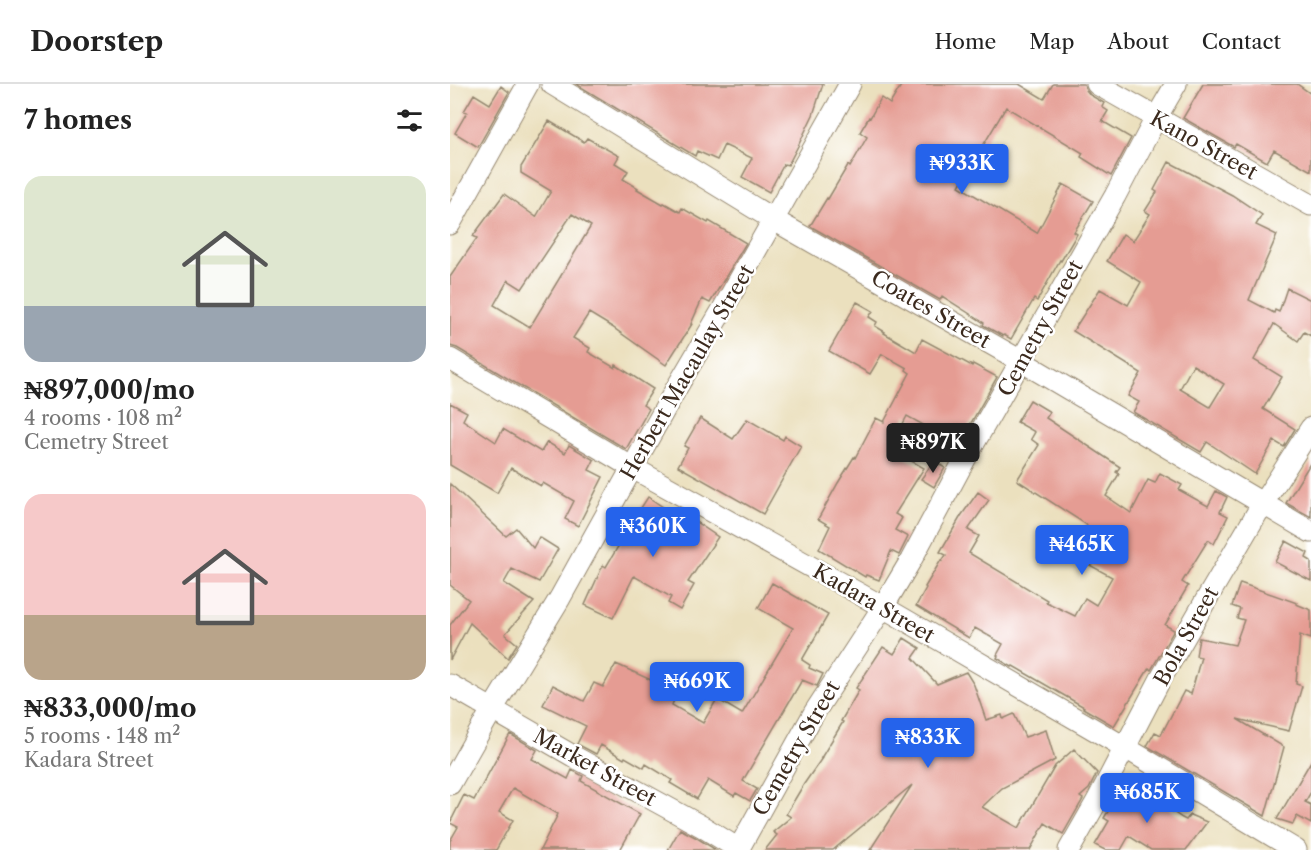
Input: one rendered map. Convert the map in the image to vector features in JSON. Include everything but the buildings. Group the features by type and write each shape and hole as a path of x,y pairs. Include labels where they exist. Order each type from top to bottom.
{"street":[{"path":"450,224 528,84"},
{"name":"Coates Street","path":"552,84 774,220 1021,361 1311,532"},
{"name":"Herbert Macaulay Street","path":"450,784 560,598 850,84"},
{"name":"Kano Street","path":"1097,84 1311,205"},
{"name":"Cemetry Street","path":"739,850 814,713 911,560 965,459 1176,84"},
{"name":"Kadara Street","path":"450,359 633,468 883,607 1126,748 1296,850"},
{"name":"Bola Street","path":"1069,850 1126,748 1160,680 1263,503 1311,428"},
{"name":"Market Street","path":"450,685 703,827 739,850"}]}
